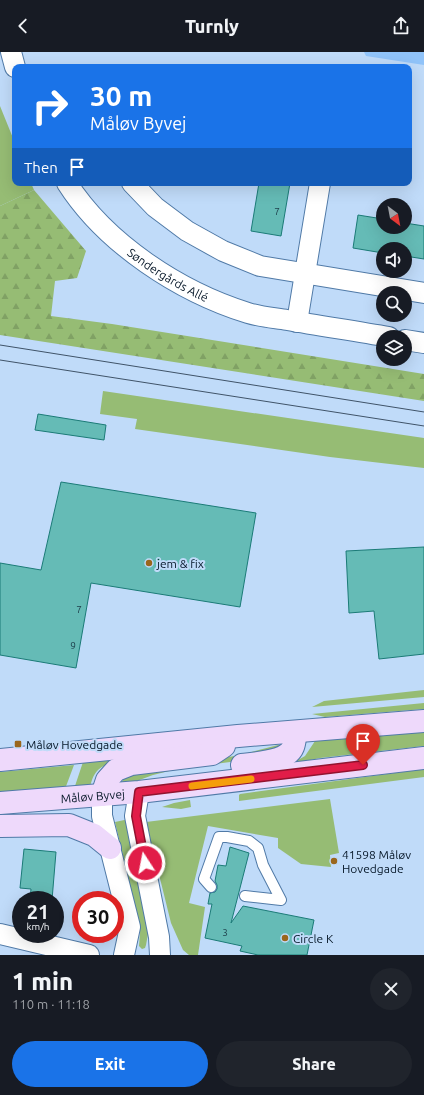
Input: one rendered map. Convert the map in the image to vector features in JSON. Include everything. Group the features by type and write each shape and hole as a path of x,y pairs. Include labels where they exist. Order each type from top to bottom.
{"main road":[{"path":"0,760 238,736 424,721"},
{"path":"163,789 198,772 275,760 286,755 293,748 296,732"},
{"path":"102,795 107,780 116,770 132,764 212,754 238,736"},
{"name":"Måløv Byvej","path":"0,803 139,792 424,758"},
{"path":"0,826 69,825 94,835 110,848"}],"street":[{"path":"12,52 15,64"},
{"name":"Søndergårds Allé","path":"69,186 74,194 112,236 148,265 199,294 249,313 376,335"},
{"path":"135,186 155,206 187,231 222,251 260,266 424,293"},
{"path":"297,322 320,186"},
{"path":"412,341 424,343"},
{"path":"139,792 136,816 159,937 160,955"},
{"path":"102,795 102,816 130,927 124,955"},
{"path":"0,934 89,955"}],"lane":[{"path":"211,887 204,879 219,837 249,841 258,848 263,865 281,900 245,896"}],"green space":[{"path":"0,106 12,136 12,186 32,186 34,190 0,206"},
{"path":"34,190 86,251 77,278 55,281 51,316 112,324 424,374 424,401 0,335 0,206"},
{"path":"103,391 424,438 424,468 330,457 135,429 137,419 100,414"},
{"path":"424,690 424,697 312,707 324,701"},
{"path":"424,703 424,709 325,717 312,714"},
{"path":"424,732 424,746 320,758 291,764 305,756 315,741"},
{"path":"278,745 282,746 272,755 177,769 153,775 134,782 121,783 127,775 240,755"},
{"path":"126,758 107,764 98,770 92,780 90,788 74,789 83,762"},
{"path":"74,765 65,789 0,793 0,772"},
{"path":"424,769 424,777 239,801 240,794"},
{"path":"330,799 339,853 330,855 331,867 301,864 278,848 278,838 208,826 189,903 205,907 198,955 189,955 183,950 171,923 146,822"},
{"path":"190,800 191,807 181,809 162,807 174,803"},
{"path":"129,819 150,923 146,945 145,948 142,949 139,946 139,923 115,822"}],"water":[{"path":"364,52 424,52 424,65 366,56"}],"building":[{"path":"258,186 289,186 281,236 251,231"},
{"path":"358,215 376,218 376,234 412,234 412,224 424,226 424,259 412,257 412,242 376,242 376,252 353,248"},
{"path":"38,414 106,425 104,440 35,430"},
{"path":"61,482 256,513 240,607 91,583 76,668 0,655 0,563 41,570"},
{"path":"424,547 424,654 379,659 374,611 349,613 346,551"},
{"path":"230,847 249,853 231,923 243,906 314,920 307,955 258,955 240,951 242,946 205,938 212,904 208,904 210,893 215,892 217,889 215,881 218,865 226,866"},
{"path":"24,849 56,852 53,891 31,891 31,889 20,888"}],"tram line":[{"path":"0,345 424,412"},
{"path":"0,360 424,426"}],"slow traffic":[{"path":"192,786 251,779"}],"place":[{"name":"jem & fix","path":"149,563"},
{"name":"Måløv Hovedgade","path":"18,744"},
{"name":"41598 Måløv Hovedgade","path":"334,861"},
{"name":"Circle K","path":"285,938"}],"route":[{"path":"145,863 136,816 139,792 363,765"}]}
